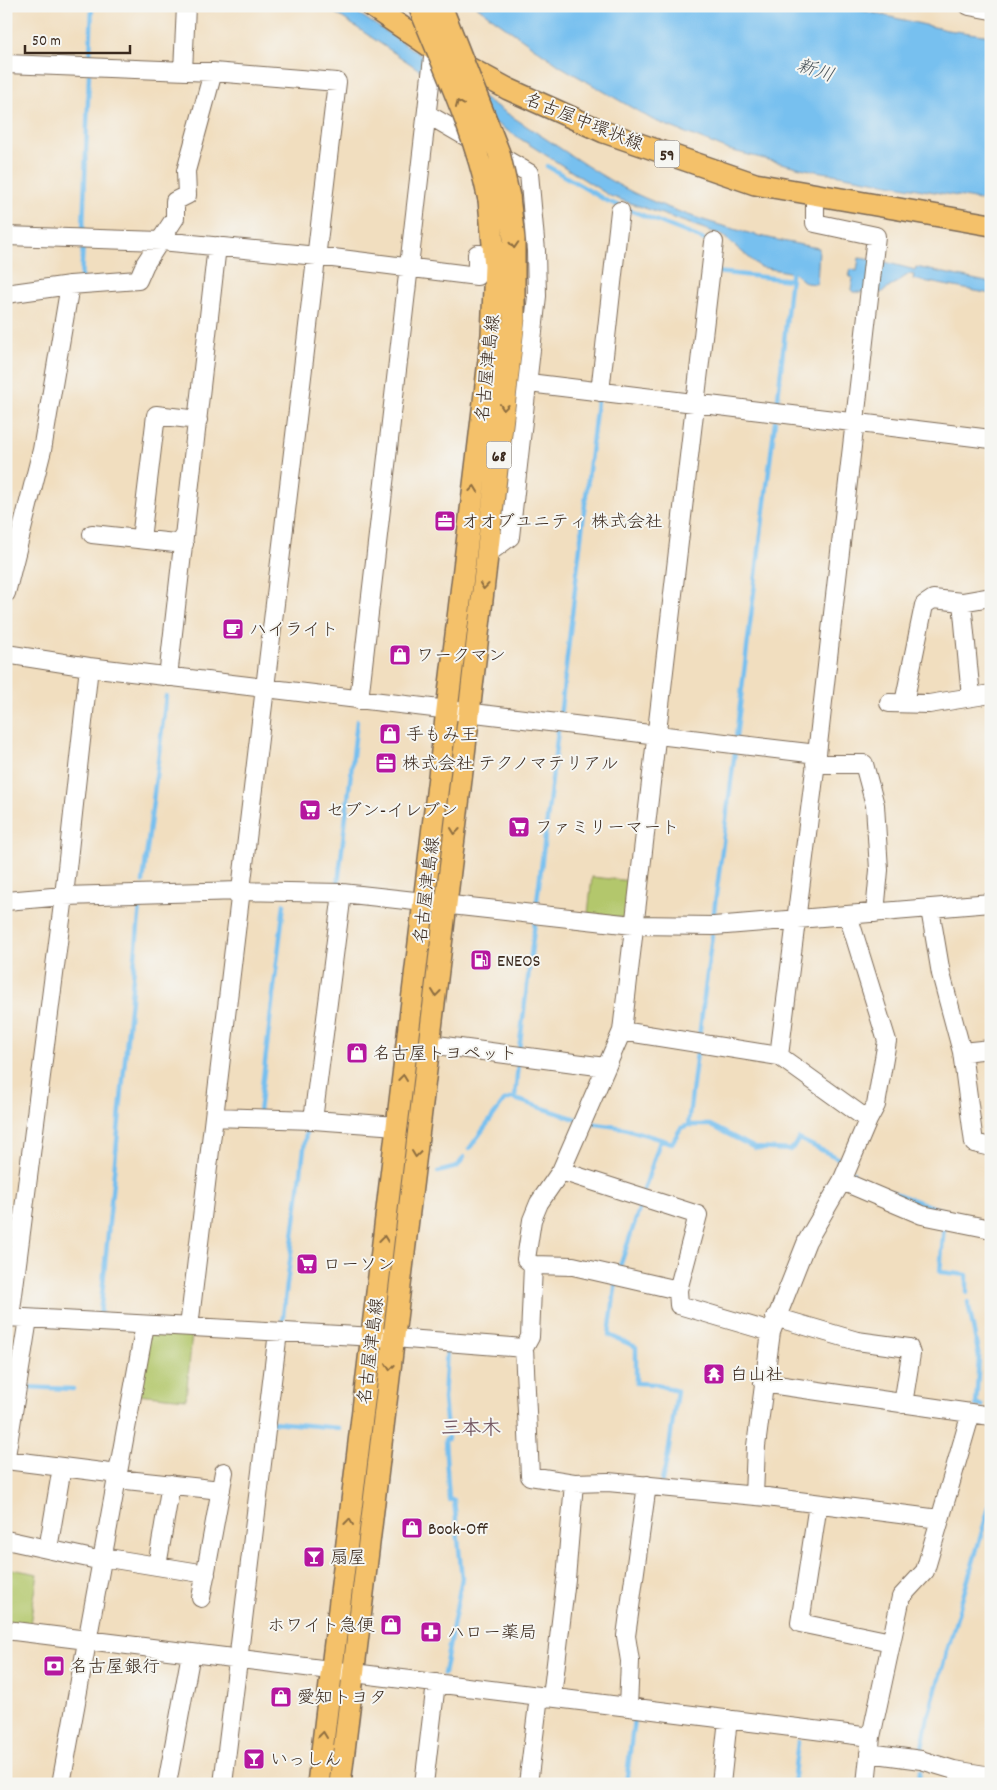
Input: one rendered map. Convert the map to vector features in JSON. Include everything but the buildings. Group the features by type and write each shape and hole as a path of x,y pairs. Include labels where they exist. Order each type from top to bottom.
{"main road":[{"name":"名古屋中環状線","path":"371,6 433,54 604,132 755,184 991,225"},
{"name":"名古屋津島線","path":"340,1784 470,713 514,321 514,239 499,198 482,167 472,133 419,6"},
{"name":"名古屋津島線","path":"318,1784 492,335 499,198 499,153 442,6"}],"street":[{"path":"183,71 186,6"},
{"path":"969,6 991,10"},
{"path":"359,700 410,268 433,54"},
{"path":"6,64 213,72 337,82 318,256 264,689 190,1327"},
{"path":"7,298 70,284 138,280 145,264 175,218 175,201 187,195 186,170 213,72"},
{"path":"427,114 529,173 537,296 528,383 510,537 488,554"},
{"path":"779,1056 856,422 876,236 815,223 815,195"},
{"path":"600,392 620,211"},
{"path":"6,236 161,241 318,256 476,276 477,254 481,254"},
{"path":"678,1290 573,1266 533,1265 526,1259 532,1220 539,1203 561,1171 622,1031 714,242"},
{"path":"168,677 217,246"},
{"path":"6,593 42,450 70,284"},
{"path":"528,383 695,405 991,439"},
{"path":"141,539 156,416 198,420"},
{"path":"92,534 184,544"},
{"path":"991,597 962,602 933,599 924,605 896,703 929,704 991,694"},
{"path":"962,602 970,697"},
{"path":"6,654 89,667 264,689 657,734 816,759 864,764 875,805 879,870 875,914"},
{"path":"89,667 64,896 8,1318 394,1338 524,1348"},
{"path":"6,901 64,896 240,892 337,893 633,925 714,926 991,903"},
{"path":"308,1120 337,893"},
{"path":"930,909 941,974 962,1052 974,1143 991,1147"},
{"path":"754,1496 756,1446 763,1383 773,1324 807,1240 842,1181 876,1105 887,1041 848,915"},
{"path":"622,1031 779,1056 868,1120"},
{"path":"429,1044 605,1067"},
{"path":"962,1052 991,1048"},
{"path":"214,1117 308,1120 397,1126"},
{"path":"561,1171 698,1215 678,1290 680,1305 857,1341 909,1348 911,1354 903,1404"},
{"path":"842,1181 922,1215 991,1229"},
{"path":"533,1265 530,1337 524,1348 530,1476 574,1483 608,1482 754,1496 938,1519"},
{"path":"28,1319 6,1458 221,1490"},
{"path":"60,1784 145,1325"},
{"path":"223,1784 278,1332"},
{"path":"763,1383 991,1416"},
{"path":"866,1784 870,1745 901,1597 925,1571 938,1519 971,1413"},
{"path":"48,1549 62,1467"},
{"path":"201,1598 224,1472"},
{"path":"528,1784 566,1579 574,1483"},
{"path":"157,1566 171,1484"},
{"path":"628,1707 630,1661 626,1636 647,1485"},
{"path":"818,1504 800,1623 891,1642"},
{"path":"6,1540 102,1559 206,1574"},
{"path":"6,1630 728,1720 870,1745 954,1770 991,1776"},
{"path":"167,1784 191,1653"},
{"path":"424,1784 442,1684"},
{"path":"435,1784 442,1684"},
{"path":"721,1784 728,1720"}],"green space":[{"path":"592,877 631,881 628,914 624,918 588,914"},
{"path":"153,1332 192,1334 186,1399 137,1394 148,1335"},
{"path":"6,1568 38,1574 30,1624 6,1621"}],"water":[{"path":"325,6 347,6 586,166 634,193 701,219 773,239 819,248 817,284 806,283 794,273 760,267 722,235 610,196 439,87 424,73"},
{"name":"新川","path":"476,6 843,6 947,30 991,36 991,202 805,169 729,150 653,120 560,66"},
{"path":"859,258 881,261 915,270 916,267 991,283 991,294 913,279 914,275 909,274 881,293 853,292 851,290 853,278 849,277 851,269 857,271"}],"waterway":[{"path":"90,56 92,6"},
{"path":"83,229 89,74"},
{"path":"547,166 607,201 710,242"},
{"path":"81,279 83,245"},
{"path":"777,407 792,267"},
{"path":"716,272 791,280"},
{"path":"560,717 597,402"},
{"path":"736,737 775,421"},
{"path":"143,882 166,696"},
{"path":"338,884 357,721"},
{"path":"536,909 558,731"},
{"path":"713,919 735,751"},
{"path":"259,1112 284,904"},
{"path":"98,1315 100,1315 140,906"},
{"path":"519,1050 535,922"},
{"path":"699,1037 712,935"},
{"path":"688,1125 697,1052"},
{"path":"515,1098 518,1062"},
{"path":"469,1149 504,1101 512,1098 579,1120"},
{"path":"590,1123 624,1128 672,1143 681,1128 688,1125 710,1125 755,1148 791,1150 799,1139 846,1162"},
{"path":"282,1324 307,1125"},
{"path":"643,1193 660,1141"},
{"path":"438,1172 457,1167 464,1157"},
{"path":"853,1172 853,1176 866,1182"},
{"path":"875,1185 881,1188"},
{"path":"889,1191 941,1210"},
{"path":"618,1272 642,1201"},
{"path":"944,1225 940,1272 967,1275 967,1293"},
{"path":"616,1280 609,1335 636,1347 636,1383 655,1384 677,1391 668,1455 662,1481"},
{"path":"968,1302 979,1357 976,1405 982,1406"},
{"path":"444,1674 462,1578 454,1500 449,1500 445,1440 448,1439 444,1399 447,1348"},
{"path":"24,1387 73,1389"},
{"path":"273,1422 339,1428"},
{"path":"921,1753 928,1716 991,1501"},
{"path":"626,1784 634,1719"},
{"path":"793,1784 798,1742"},
{"path":"918,1784 920,1771"}],"place":[{"name":"オオブユニティ 株式会社","path":"445,521"},
{"name":"ハイライト","path":"233,629"},
{"name":"ワークマン","path":"400,655"},
{"name":"手もみ王","path":"390,734"},
{"name":"株式会社 テクノマテリアル","path":"386,763"},
{"name":"セブン-イレブン","path":"310,810"},
{"name":"ファミリーマート","path":"519,827"},
{"name":"ENEOS","path":"481,960"},
{"name":"名古屋トヨペット","path":"357,1053"},
{"name":"ローソン","path":"307,1264"},
{"name":"白山社","path":"714,1374"},
{"name":"Book-Off","path":"412,1528"},
{"name":"扇屋","path":"314,1557"},
{"name":"ホワイト急便","path":"391,1625"},
{"name":"ハロー薬局","path":"431,1632"},
{"name":"名古屋銀行","path":"54,1666"},
{"name":"愛知トヨタ","path":"281,1697"},
{"name":"いっしん","path":"254,1759"}],"district":[{"name":"三本木","path":"471,1427"}]}
